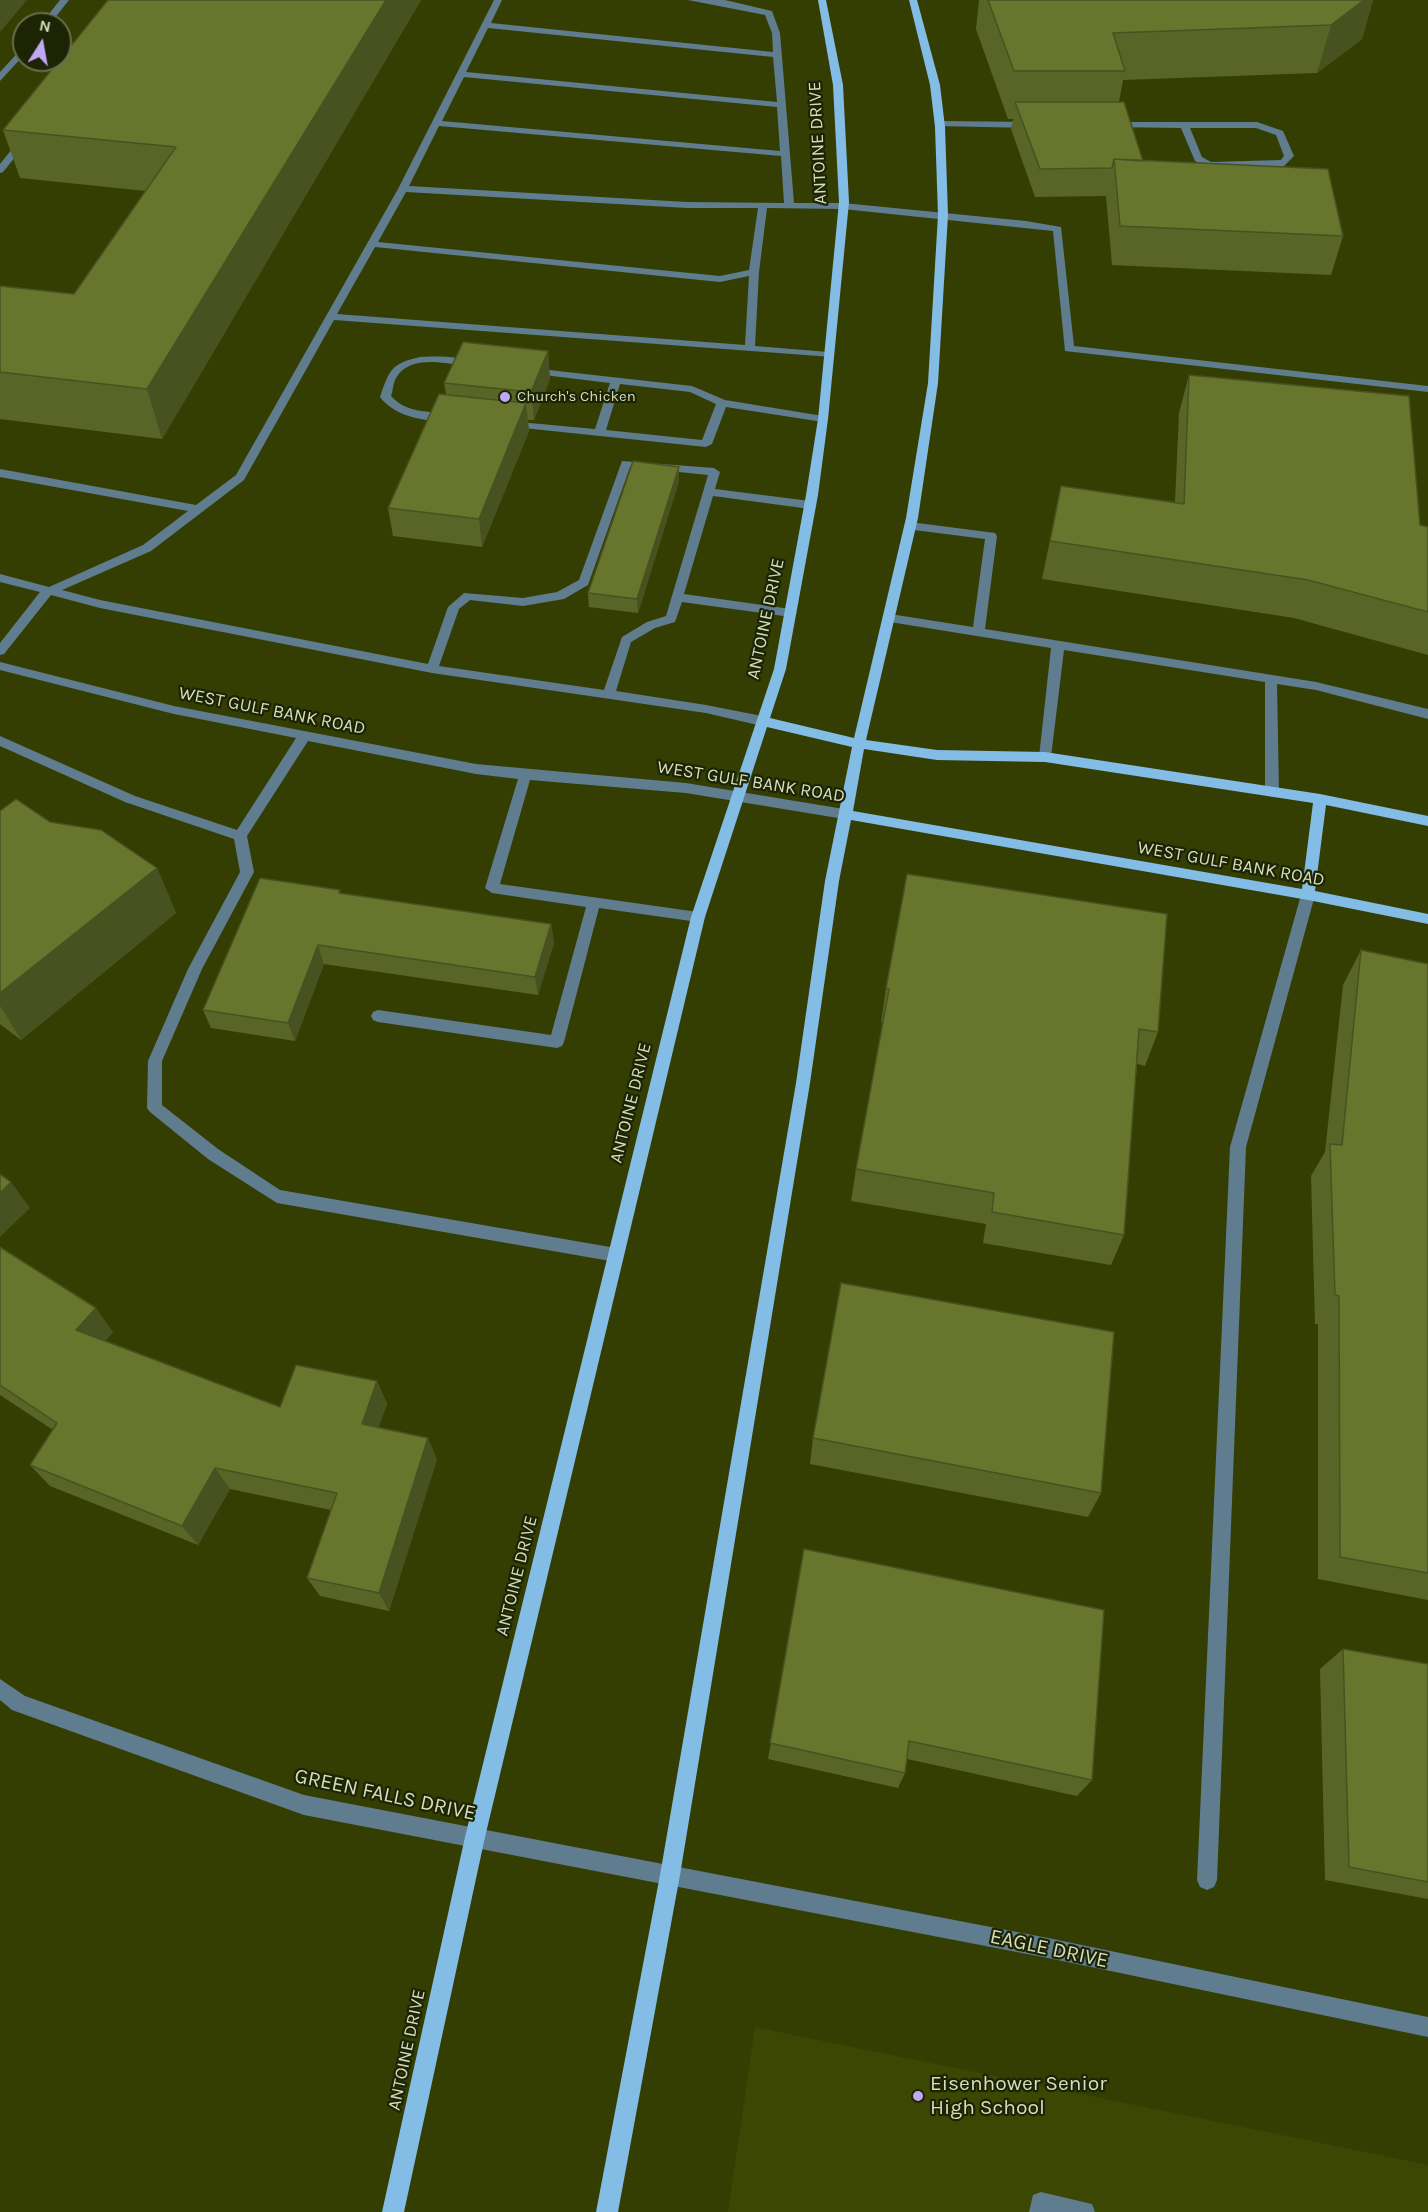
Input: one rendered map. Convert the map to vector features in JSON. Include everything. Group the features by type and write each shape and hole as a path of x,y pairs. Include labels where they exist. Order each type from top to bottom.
{"main road":[{"name":"ANTOINE DRIVE","path":"393,2212 475,1837 698,917 780,669 791,613 823,418 843,206 838,85 822,0"},
{"path":"607,2212 670,1875 803,1083 844,814 910,526 933,383 943,215 940,124 935,86 913,0"},
{"path":"762,721 859,744 937,755 1045,757 1320,799 1428,821"},
{"path":"1308,895 1320,799"},
{"name":"WEST GULF BANK ROAD","path":"844,814 1308,895 1428,920"}],"street":[{"path":"55,12 65,0"},
{"path":"0,651 47,592 147,548 240,477 403,189 498,0"},
{"path":"692,0 725,3 769,13 776,33 789,205"},
{"path":"485,25 778,55"},
{"path":"0,78 12,64"},
{"path":"460,74 781,105"},
{"path":"436,123 785,154"},
{"path":"940,124 1044,125"},
{"path":"1102,125 1184,125 1257,125 1280,133 1289,156 1284,163 1209,165 1198,159 1184,125"},
{"path":"0,170 29,132"},
{"path":"403,189 687,205 843,206 943,215 1058,230 1069,349 1428,388"},
{"path":"750,349 754,272 763,205"},
{"path":"372,244 720,279 754,272"},
{"path":"331,317 828,356"},
{"path":"462,418 404,412 392,406 385,397 393,375 407,363 429,359 488,366"},
{"path":"523,370 692,389 722,403 823,418"},
{"path":"599,434 616,381"},
{"path":"496,422 706,444 722,403"},
{"path":"432,669 454,607 468,596 523,602 561,596 584,582 626,463 714,472 671,619 651,625 627,640 609,694"},
{"path":"0,473 199,508"},
{"path":"708,492 810,505"},
{"path":"910,526 991,536 978,632"},
{"path":"0,578 47,592 432,669 706,709 762,721"},
{"path":"678,597 791,613"},
{"path":"890,618 1316,686 1428,714"},
{"path":"1045,757 1058,645"},
{"name":"WEST GULF BANK ROAD","path":"0,666 174,710 525,776 656,785 739,795 844,814"},
{"path":"1271,679 1272,792"},
{"path":"305,735 240,836 247,872 195,969 155,1061 155,1108 213,1154 277,1196 616,1255"},
{"path":"0,741 130,799 240,836"},
{"path":"525,776 492,888 698,917"},
{"path":"1208,1880 1238,1146 1308,895"},
{"path":"378,1016 557,1042 594,902"},
{"name":"GREEN FALLS DRIVE","path":"0,1688 19,1703 304,1805 670,1875"},
{"name":"EAGLE DRIVE","path":"670,1875 1048,1948 1428,2027"},
{"path":"1040,2212 1041,2203 1084,2212"}],"shaded area":[{"name":"Eisenhower Senior High School","path":"755,2027 1428,2165 1428,2212 728,2212"}],"building":[{"path":"108,0 386,0 147,389 0,372 0,286 74,294 176,147 3,130 50,72 72,72 72,45"},
{"path":"988,0 1364,0 1331,25 1113,33 1125,71 1014,71"},
{"path":"1015,102 1124,102 1143,161 1114,159 1112,168 1040,169"},
{"path":"1114,159 1328,169 1343,236 1120,226"},
{"path":"463,342 548,351 531,392 444,383"},
{"path":"1189,375 1409,396 1420,525 1428,527 1428,612 1308,580 1050,541 1061,486 1184,504"},
{"path":"439,394 526,403 479,519 388,508"},
{"path":"633,461 679,467 637,599 588,593"},
{"path":"16,799 50,822 101,830 157,868 0,993 0,811"},
{"path":"907,874 1167,914 1158,1032 1139,1029 1124,1235 992,1212 994,1193 856,1169 889,989 886,988"},
{"path":"260,878 340,890 339,893 551,924 535,977 318,945 288,1023 203,1010"},
{"path":"1361,950 1428,964 1428,1573 1340,1557 1339,1296 1335,1295 1330,1144 1342,1145"},
{"path":"0,1174 11,1182 0,1193"},
{"path":"0,1247 96,1308 76,1330 280,1407 296,1365 377,1381 362,1424 428,1438 379,1593 307,1578 337,1493 215,1468 182,1526 30,1465 57,1423 0,1385"},
{"path":"841,1283 1114,1332 1101,1493 813,1438"},
{"path":"804,1549 1104,1610 1092,1780 909,1741 905,1773 770,1743"},
{"path":"1343,1649 1428,1664 1428,1882 1349,1867"}],"place":[{"name":"Church's Chicken","path":"505,397"},
{"name":"Eisenhower Senior High School","path":"918,2096"}]}
